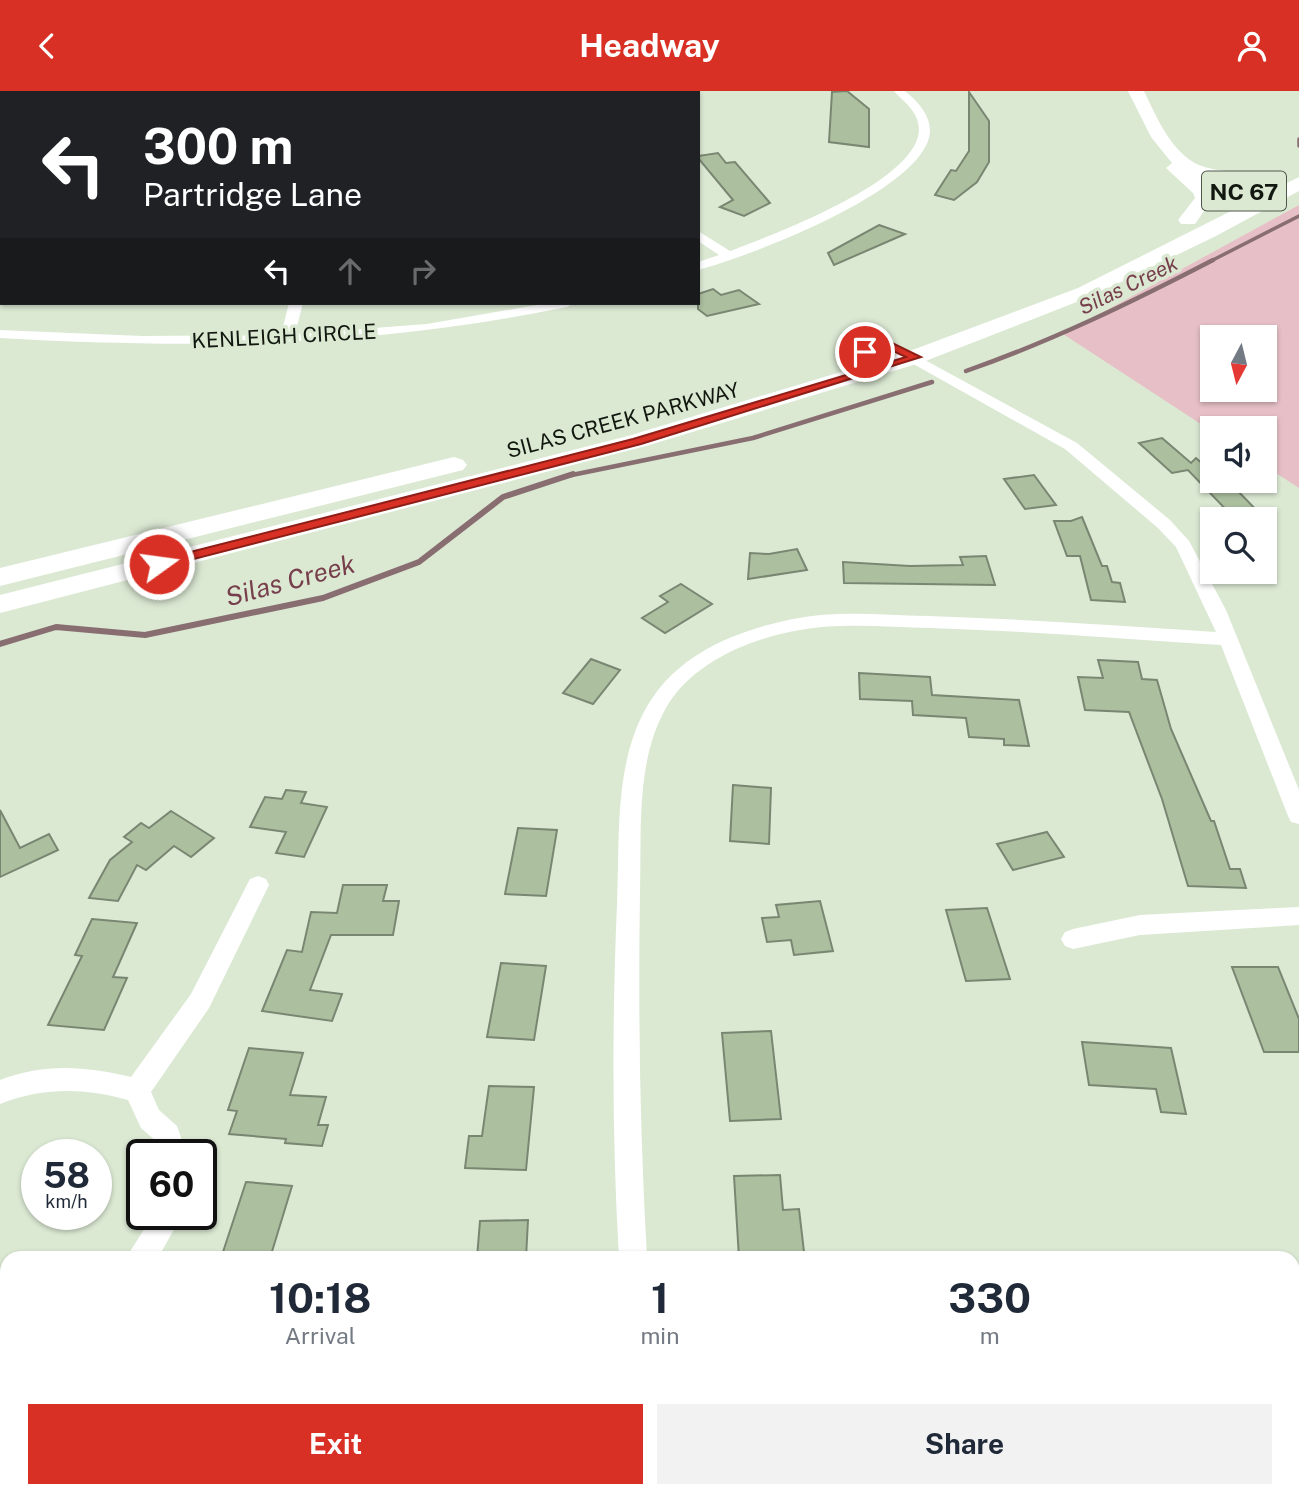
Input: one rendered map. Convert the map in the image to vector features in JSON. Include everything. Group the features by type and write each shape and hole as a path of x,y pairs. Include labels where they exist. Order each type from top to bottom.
{"main road":[{"path":"1125,91 1148,141 1161,157 1198,185 1204,194 1188,220"},
{"path":"1136,91 1162,143 1195,171 1206,176 1233,180 1272,176"},
{"name":"SILAS CREEK PARKWAY","path":"1101,262 1272,176 1294,174"},
{"name":"SILAS CREEK PARKWAY","path":"0,604 637,442 915,357 1085,292 1209,232 1294,174"},
{"name":"SILAS CREEK PARKWAY","path":"0,577 609,426 890,345 1034,293 1064,279"}],"street":[{"path":"700,265 729,256 847,205 888,178 913,157 923,142 924,122 913,103 900,91"},
{"path":"700,236 729,256"},
{"path":"287,339 296,305"},
{"name":"KENLEIGH CIRCLE","path":"0,334 135,342 287,339 443,325 557,305"},
{"path":"890,345 1071,446 1164,524 1183,545 1197,568 1229,639 1299,816"},
{"path":"633,1251 626,1145 625,1002 631,842 637,773 645,734 657,706 671,686 689,669 742,641 796,625 824,621 958,623 1229,639"},
{"path":"137,1090 200,1001 258,885"},
{"path":"1073,939 1140,925 1299,916"},
{"path":"0,1092 41,1077 93,1079 137,1090"},
{"path":"137,1090 150,1119 169,1139"},
{"path":"146,1251 161,1230"}],"shaded area":[{"path":"1299,205 1299,488 1277,474 1277,416 1200,416 1200,424 1063,334"}],"building":[{"path":"847,91 869,109 869,147 829,142 832,92"},
{"path":"969,92 989,121 989,162 977,182 954,200 935,195 951,170 956,171 969,151"},
{"path":"718,153 726,163 735,162 770,203 744,216 720,207 733,200 700,160 700,156"},
{"path":"879,225 905,234 834,265 828,253"},
{"path":"713,289 721,295 739,290 759,304 707,316 698,309 700,293"},
{"path":"1162,438 1191,463 1196,458 1200,462 1200,482 1188,470 1172,473 1139,443"},
{"path":"1034,475 1056,505 1025,509 1004,479"},
{"path":"1210,493 1240,493 1253,507 1224,507"},
{"path":"1082,517 1102,566 1107,566 1112,582 1120,583 1125,602 1091,600 1080,556 1067,556 1054,521 1071,521"},
{"path":"797,549 807,570 748,579 750,553 769,554"},
{"path":"986,556 995,585 844,583 843,562 910,566 963,565 960,557"},
{"path":"681,584 712,604 665,633 642,618 668,602 660,596"},
{"path":"591,659 620,670 593,704 563,693"},
{"path":"1098,660 1138,662 1142,679 1157,680 1171,729 1211,821 1214,821 1230,869 1240,869 1246,888 1188,886 1162,799 1129,712 1085,710 1078,677 1103,678"},
{"path":"859,673 930,677 932,695 1019,700 1029,746 1004,745 1004,739 969,737 966,718 913,715 912,701 860,699"},
{"path":"733,785 771,788 769,844 730,841"},
{"path":"286,790 306,792 301,803 327,807 304,857 276,853 286,832 250,827 265,797 282,799"},
{"path":"0,810 20,848 49,834 58,850 0,877"},
{"path":"171,811 214,838 191,857 174,846 146,870 137,865 118,901 89,898 110,860 132,842 124,837 141,823 149,828"},
{"path":"518,828 557,830 546,896 505,894"},
{"path":"1047,832 1064,857 1013,870 997,844"},
{"path":"343,885 387,885 383,901 399,901 393,935 331,935 310,990 342,994 332,1021 262,1011 287,950 302,952 311,912 337,913"},
{"path":"820,901 833,951 794,955 791,940 767,942 762,918 779,917 776,905"},
{"path":"987,908 1010,979 966,981 946,910"},
{"path":"92,919 137,923 113,977 127,978 104,1030 48,1025 82,956 75,955"},
{"path":"501,963 546,966 534,1040 487,1037"},
{"path":"1232,967 1278,967 1299,1019 1299,1052 1264,1052"},
{"path":"771,1031 781,1119 730,1121 722,1033"},
{"path":"1082,1042 1171,1048 1186,1114 1161,1112 1156,1089 1089,1085"},
{"path":"249,1048 303,1053 290,1095 326,1097 318,1125 328,1125 322,1146 285,1143 286,1139 229,1134 237,1111 228,1110"},
{"path":"489,1086 534,1087 526,1170 465,1168 469,1136 482,1136"},
{"path":"780,1175 783,1210 799,1209 804,1251 739,1251 734,1176"},
{"path":"246,1182 292,1186 272,1251 223,1251"},
{"path":"528,1220 526,1251 478,1251 480,1221"}],"waterway":[{"name":"Silas Creek","path":"1299,139 1299,146"},
{"name":"Silas Creek","path":"1209,262 1299,216"},
{"name":"Silas Creek","path":"966,371 1091,320 1213,260"},
{"name":"Silas Creek","path":"567,476 753,438 932,382"},
{"name":"Silas Creek","path":"0,644 56,627 145,635 323,598 419,562 503,497 573,474"}],"route":[{"path":"159,564 637,442 915,357 890,345 865,352"}]}
